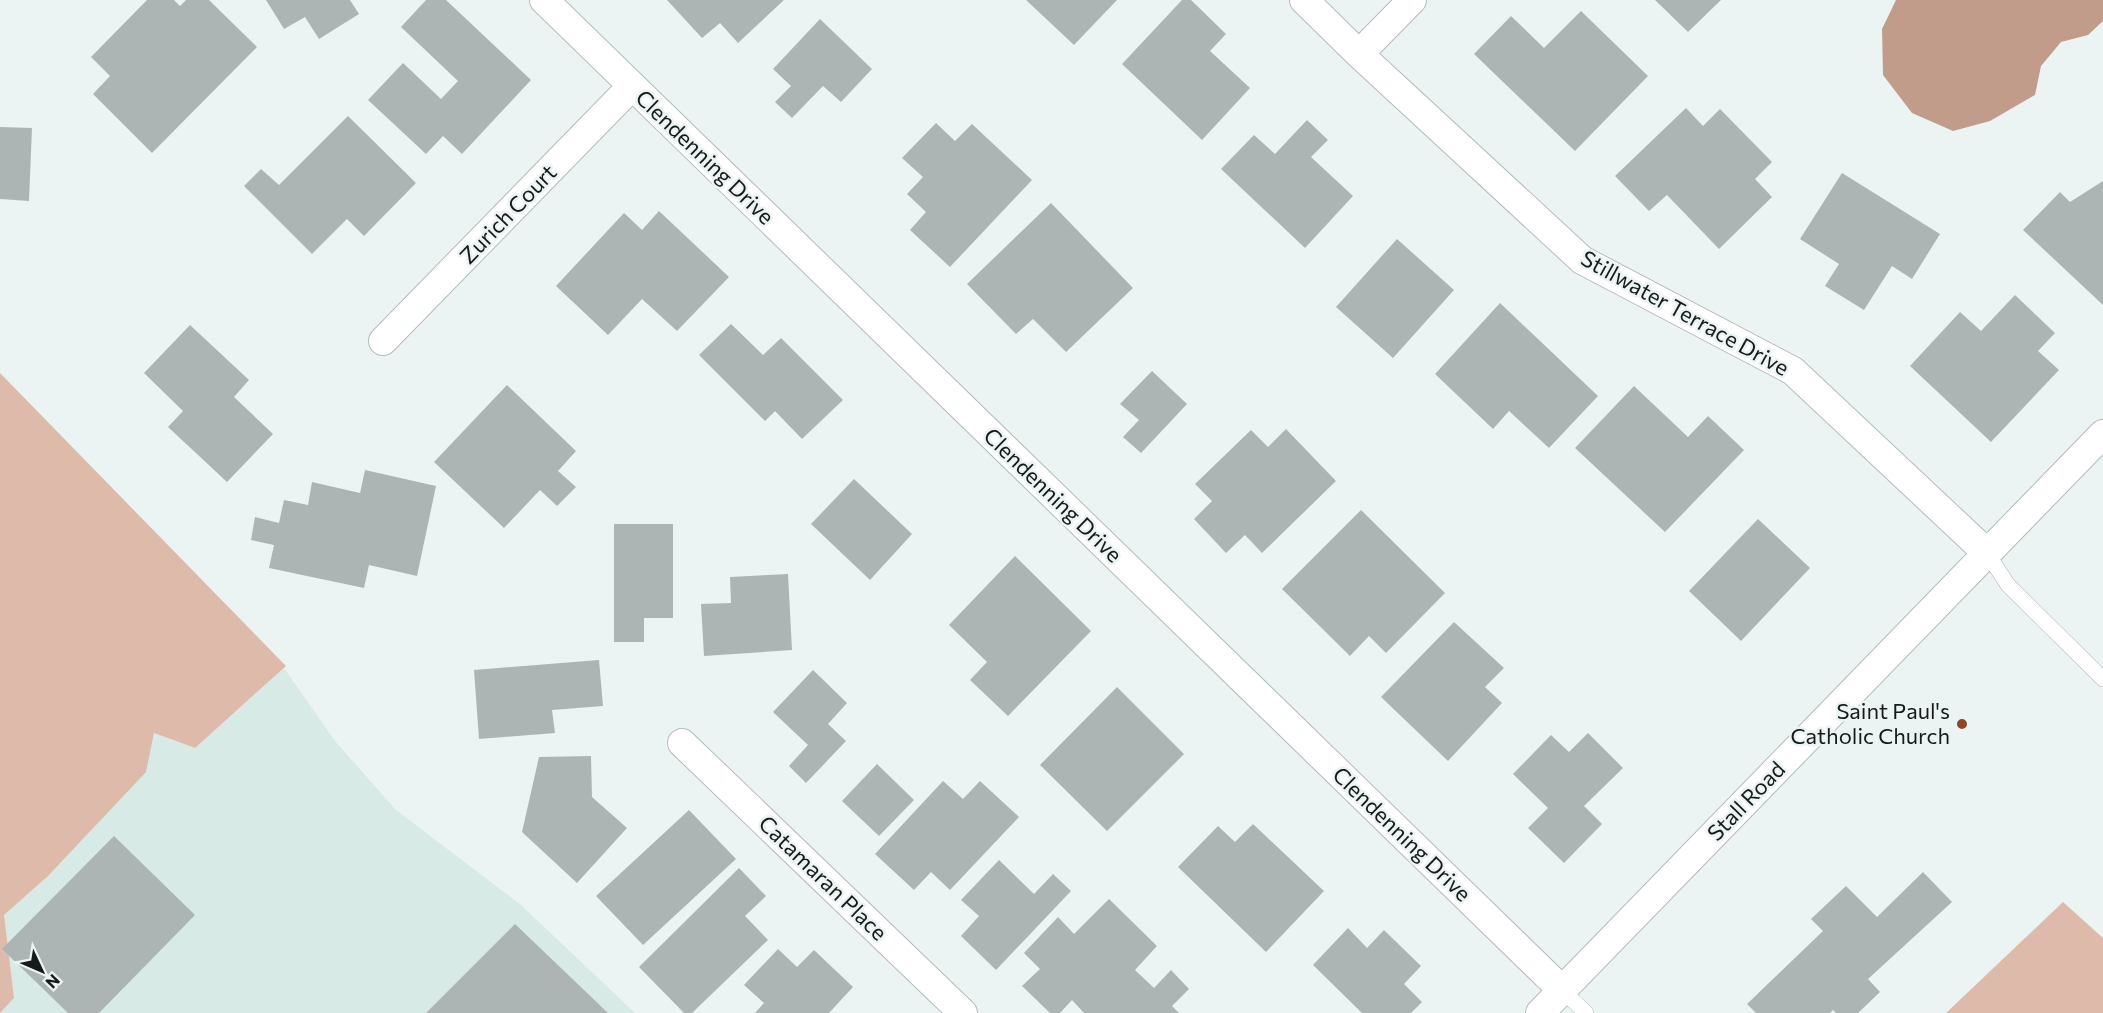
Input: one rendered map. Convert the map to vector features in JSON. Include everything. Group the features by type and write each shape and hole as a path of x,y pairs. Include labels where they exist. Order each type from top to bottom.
{"street":[{"name":"Clendenning Drive","path":"544,0 1562,990"},
{"name":"Stillwater Terrace Drive","path":"1304,0 1359,54 1582,260 1793,371 1987,553"},
{"path":"1359,54 1412,0"},
{"name":"Zurich Court","path":"383,342 632,86"},
{"name":"Stall Road","path":"1540,1013 2103,435"},
{"name":"Catamaran Place","path":"682,743 963,1013"}],"lane":[{"path":"1987,553 2008,585 2103,679"},
{"path":"1562,990 1586,1013"}],"shaded area":[{"path":"1896,0 2103,0 2103,21 2088,35 2061,42 2041,66 2035,95 1990,121 1953,131 1912,113 1883,75 1882,29"},
{"path":"0,373 286,666 195,748 154,733 146,772 48,876 4,915 14,998 0,1013"},
{"path":"284,668 335,741 396,810 520,904 635,1013 0,1013 14,998 3,915 48,876 145,772 154,733 195,748"},
{"path":"2063,902 2103,938 2103,1013 1946,1013"}],"building":[{"path":"147,0 174,0 180,6 186,0 209,0 257,47 152,153 93,94 110,76 91,57"},
{"path":"266,0 350,0 359,14 319,39 305,17 284,29"},
{"path":"426,0 446,0 531,80 462,154 443,136 426,154 368,100 403,63 441,99 458,81 401,27"},
{"path":"667,0 784,0 738,43 720,23 702,38"},
{"path":"1026,0 1117,0 1074,45"},
{"path":"1182,0 1191,0 1226,34 1210,51 1250,88 1202,140 1122,64"},
{"path":"1655,0 1721,0 1688,32"},
{"path":"1581,11 1648,76 1575,151 1474,54 1511,16 1544,48"},
{"path":"820,19 872,69 841,102 823,86 792,118 775,102 791,86 773,69"},
{"path":"1686,108 1703,126 1720,109 1772,162 1755,179 1772,197 1719,249 1667,195 1649,211 1615,176"},
{"path":"348,116 416,183 364,236 347,219 312,254 244,186 261,169 279,185"},
{"path":"1307,120 1328,140 1311,157 1353,196 1305,248 1221,169 1254,135 1275,154"},
{"path":"936,123 955,141 972,124 1032,180 950,267 910,230 926,212 907,194 923,177 902,158"},
{"path":"0,127 32,128 29,201 0,199"},
{"path":"1842,173 1940,234 1912,279 1892,266 1864,310 1825,286 1839,264 1800,239"},
{"path":"2103,181 2103,305 2023,230 2060,192 2070,202"},
{"path":"1051,203 1133,288 1066,352 1033,319 1016,334 967,284"},
{"path":"659,211 729,277 677,331 642,299 608,335 556,286 624,213 642,230"},
{"path":"1397,239 1454,290 1393,358 1336,307"},
{"path":"2015,295 2055,333 2038,351 2059,370 1991,442 1910,366 1960,312 1981,331"},
{"path":"1500,303 1598,396 1549,448 1509,411 1493,429 1435,374"},
{"path":"731,324 763,355 781,338 843,400 802,439 775,411 765,421 699,355"},
{"path":"190,325 249,380 234,397 273,434 227,482 168,427 183,411 144,373"},
{"path":"1152,371 1187,404 1141,453 1123,437 1139,420 1120,404"},
{"path":"507,385 576,451 558,471 576,487 557,506 540,490 504,528 434,462"},
{"path":"1634,386 1688,437 1708,416 1744,450 1665,532 1575,448"},
{"path":"1286,429 1336,481 1262,553 1245,535 1226,553 1194,519 1212,501 1195,484 1251,430 1268,447"},
{"path":"365,470 436,486 417,576 369,565 364,588 269,568 274,545 251,540 255,517 279,523 284,500 308,505 312,482 360,493"},
{"path":"854,479 912,534 870,580 811,524"},
{"path":"1361,510 1445,593 1386,653 1369,636 1350,656 1282,589"},
{"path":"1758,519 1810,568 1741,641 1689,591"},
{"path":"614,524 673,524 673,618 644,618 644,642 614,642"},
{"path":"1015,556 1091,631 1008,716 970,680 987,662 949,625"},
{"path":"788,574 792,650 704,656 701,604 731,603 730,577"},
{"path":"1454,622 1504,668 1485,687 1502,703 1448,761 1381,697"},
{"path":"599,660 603,706 552,710 555,733 479,739 474,670"},
{"path":"813,670 847,703 828,724 846,741 806,783 789,766 808,745 773,712"},
{"path":"1117,687 1184,754 1107,831 1040,765"},
{"path":"1588,733 1623,768 1584,806 1602,824 1564,863 1528,828 1548,808 1513,774 1551,735 1569,752"},
{"path":"591,756 592,797 627,828 577,883 522,832 539,757"},
{"path":"877,764 914,800 879,836 842,801"},
{"path":"943,781 963,799 980,781 1019,817 950,890 931,872 914,890 875,854"},
{"path":"689,810 736,859 643,945 596,896"},
{"path":"1253,824 1324,891 1266,952 1178,867 1218,826 1235,842"},
{"path":"114,836 195,915 99,1013 68,1013 2,949"},
{"path":"999,860 1034,894 1053,874 1071,891 996,970 961,936 979,916 961,900"},
{"path":"739,868 766,896 745,916 768,940 692,1013 684,1013 639,967"},
{"path":"1923,872 1952,902 1868,979 1880,992 1858,1013 1836,1013 1833,1010 1830,1013 1756,1013 1747,1004 1823,931 1811,919 1846,886 1877,917"},
{"path":"1109,899 1157,946 1135,970 1154,988 1171,970 1189,989 1172,1006 1179,1013 1084,1013 1072,1000 1060,1013 1050,1013 1022,986 1040,969 1024,953 1058,917 1074,934"},
{"path":"515,924 608,1013 426,1013"},
{"path":"1348,928 1367,948 1384,930 1421,966 1404,984 1422,1002 1411,1013 1362,1013 1313,965"},
{"path":"778,949 797,967 814,950 853,987 829,1013 755,1013 764,1003 744,985"}],"place":[{"name":"Saint Paul's Catholic Church","path":"1962,724"}]}
